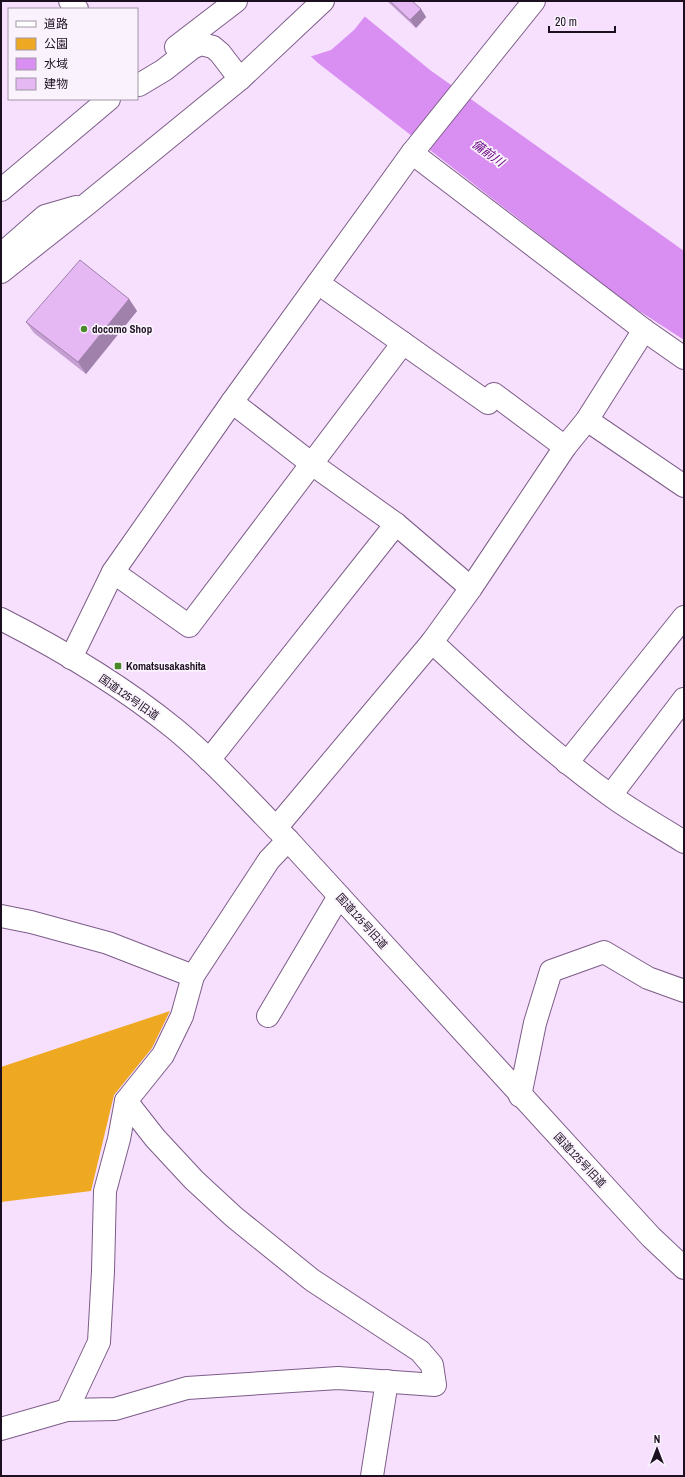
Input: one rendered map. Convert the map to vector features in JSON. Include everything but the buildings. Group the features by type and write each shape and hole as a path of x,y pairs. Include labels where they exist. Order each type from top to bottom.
{"street":[{"path":"138,75 236,1"},
{"path":"1,272 240,79 323,1"},
{"path":"71,658 113,572 232,402 415,150 470,79 534,1"},
{"path":"138,84 164,70 192,48 201,44 213,47 220,53 240,79"},
{"path":"1,190 108,100"},
{"path":"415,150 644,330 684,358"},
{"path":"1,254 45,216 87,204"},
{"path":"318,283 488,403 494,394 565,447"},
{"path":"67,1410 99,1342 105,1191 119,1139 126,1101 163,1055 182,1016 193,976 269,860 282,834 432,642 471,588 565,447 587,420 644,330"},
{"path":"113,572 188,626 403,343"},
{"path":"232,402 312,464 396,524 471,588"},
{"path":"587,420 684,486"},
{"path":"209,760 396,524"},
{"path":"568,763 684,617"},
{"name":"国道125号旧道","path":"1,620 71,658 135,698 176,730 209,760 282,834 651,1238 684,1268"},
{"path":"432,642 493,698 568,763 611,795 684,842"},
{"path":"611,795 684,699"},
{"path":"268,1016 338,896"},
{"path":"1,916 30,922 108,943 193,976"},
{"path":"520,1096 535,1023 551,971 604,952 648,978 684,991"},
{"path":"1,1429 67,1410 115,1409 187,1388 338,1378 436,1385 432,1365 420,1351 312,1280 234,1217 194,1180 155,1138 126,1101"},
{"path":"376,1476 387,1381"}],"green space":[{"path":"170,1011 152,1048 114,1095 91,1191 1,1202 1,1067"}],"water":[{"name":"備前川","path":"252,1 363,15 430,70 684,251 684,340 627,303 318,63"}],"pier":[{"path":"250,1 350,1 366,15 354,30 331,50 309,57"}],"place":[{"name":"docomo Shop","path":"84,329"},
{"name":"Komatsusakashita","path":"118,666"}]}
